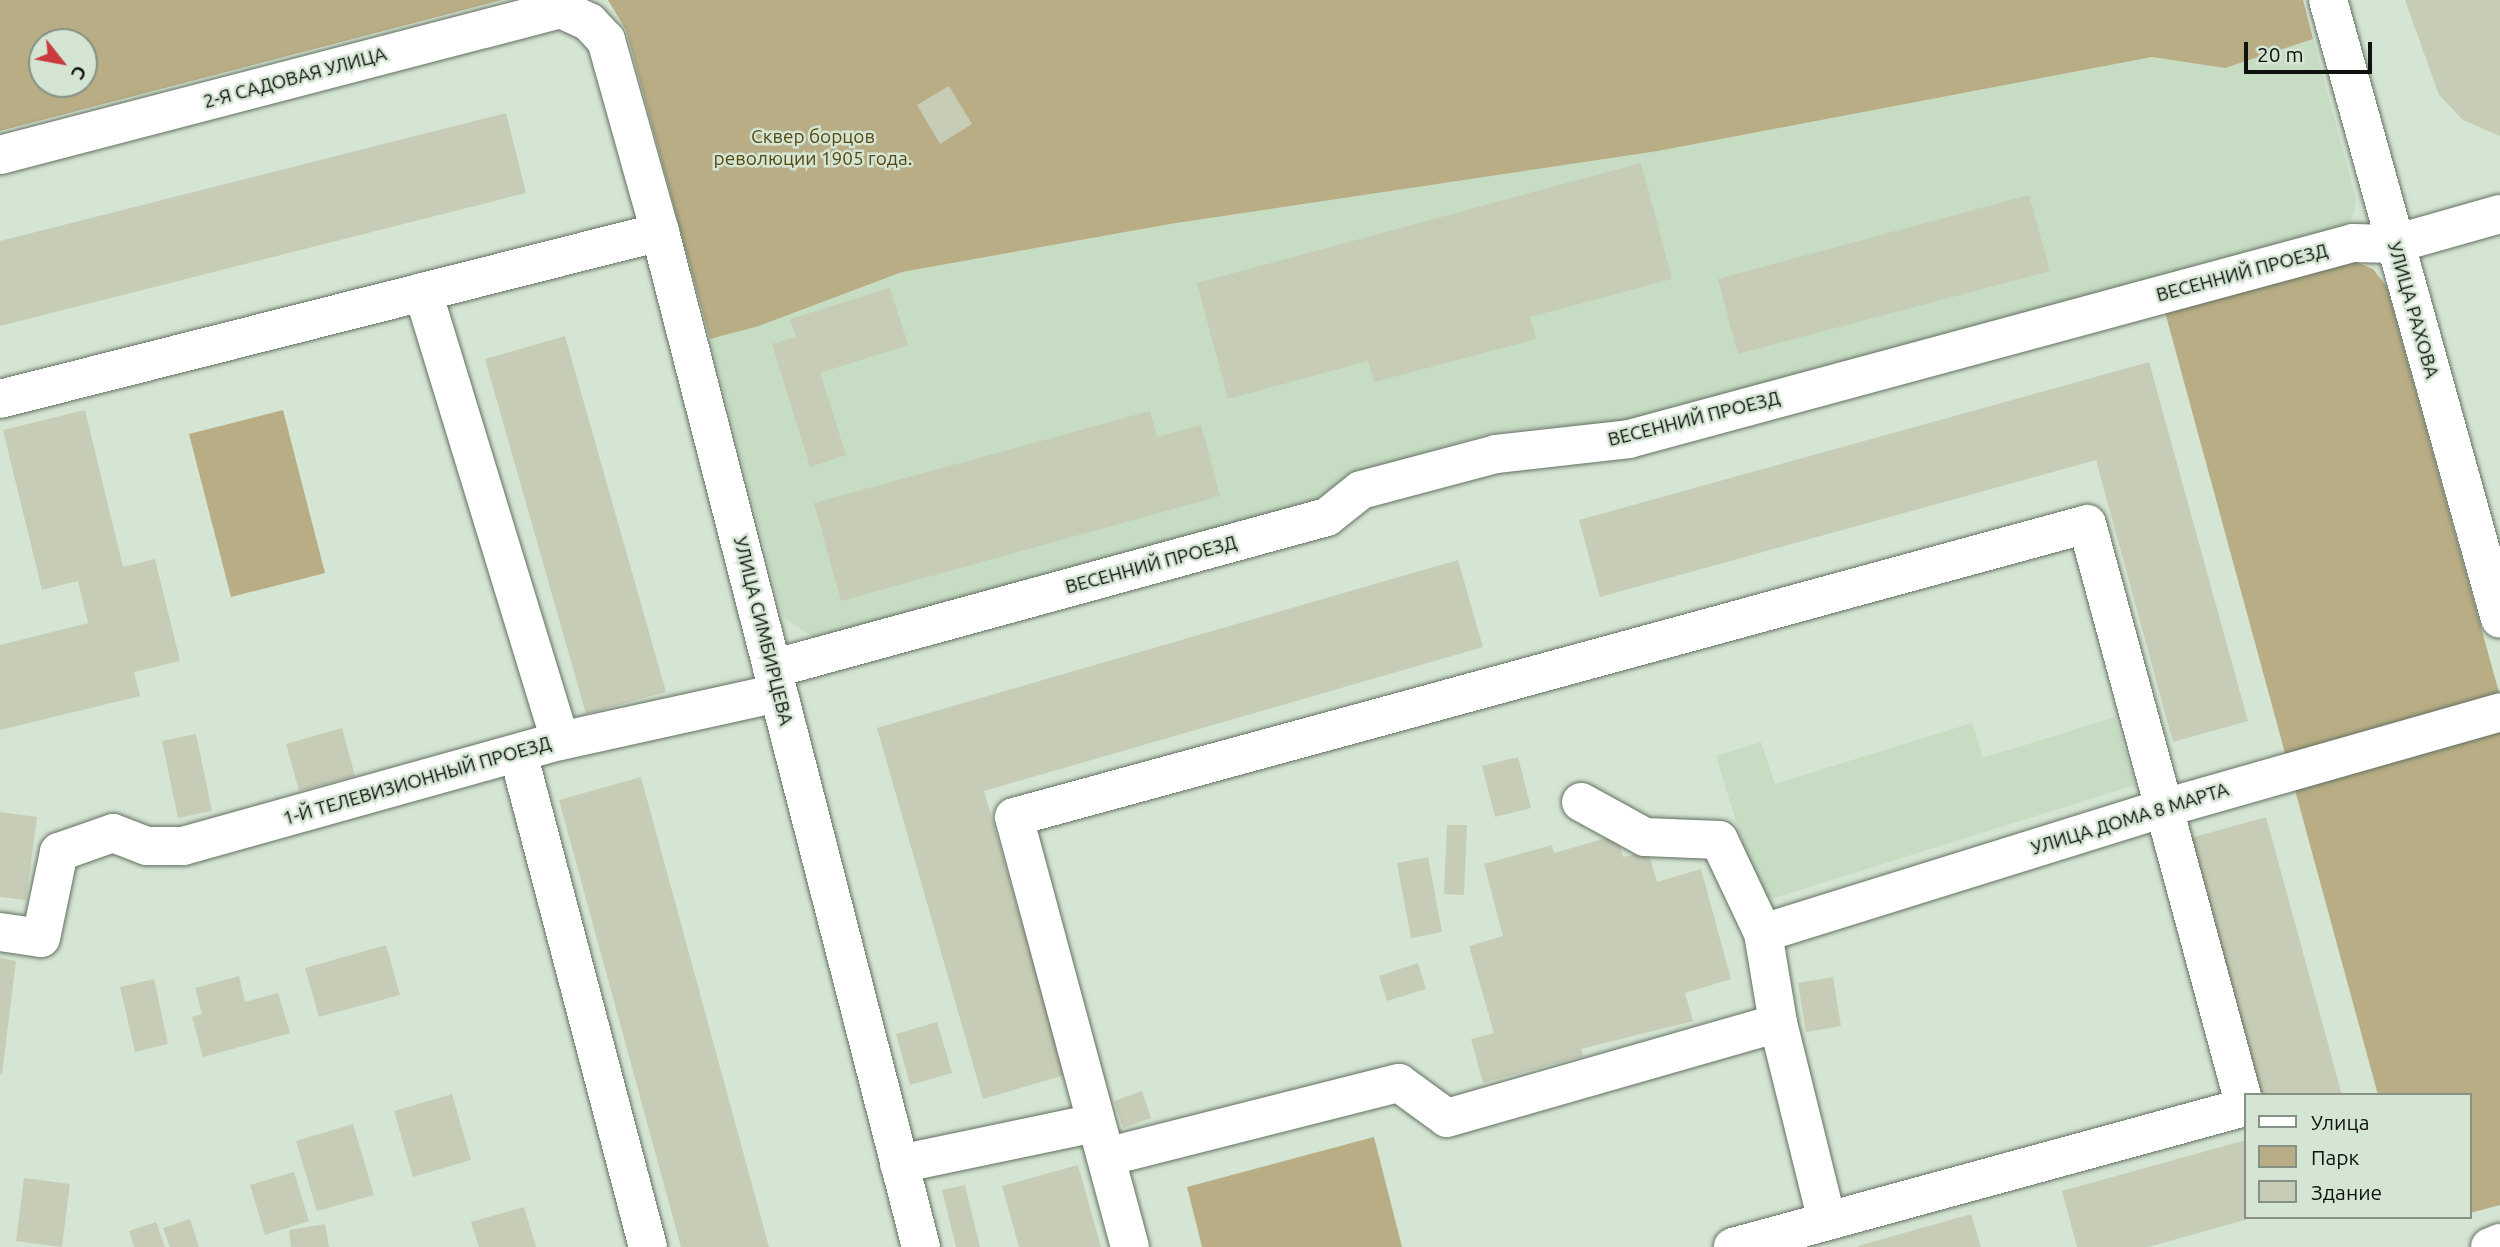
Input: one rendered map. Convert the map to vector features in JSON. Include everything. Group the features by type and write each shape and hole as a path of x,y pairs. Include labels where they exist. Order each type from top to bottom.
{"street":[{"name":"УЛИЦА РАХОВА","path":"2328,0 2500,619"},
{"name":"2-Я САДОВАЯ УЛИЦА","path":"0,155 561,9 589,22"},
{"name":"УЛИЦА СИМБИРЦЕВА","path":"589,22 606,40 660,232 921,1247"},
{"name":"ВЕСЕННИЙ ПРОЕЗД","path":"775,681 1327,517 1361,490 1496,454 1629,439 2353,243 2394,244 2500,214"},
{"path":"0,399 660,232"},
{"path":"423,292 560,741"},
{"path":"1130,1247 1014,817 2087,524 2244,1103"},
{"name":"1-Й ТЕЛЕВИЗИОННЫЙ ПРОЕЗД","path":"0,932 41,937 59,852 113,833 147,846 183,846 775,681"},
{"name":"УЛИЦА ДОМА 8 МАРТА","path":"1763,933 2164,808 2500,712"},
{"path":"517,753 648,1247"},
{"path":"1581,802 1645,837 1719,840 1763,933 1778,1023 1827,1221"},
{"path":"899,1164 1101,1140 1399,1083 1447,1118 1778,1023"},
{"path":"1733,1247 2244,1107"},
{"path":"2490,1247 2500,1243"}],"shaded area":[{"path":"2313,39 2356,199 2352,219 2338,230 1627,422 1501,430 1352,475 1320,505 813,637 783,617 710,339 759,326 902,272 1170,224 1658,151 2152,57 2225,68"},
{"path":"2115,717 2135,785 1761,902 1716,756 1761,742 1775,784 1972,723 1983,758"}],"green space":[{"path":"0,0 502,0 0,131"},
{"name":"Сквер борцов революции 1905 года.","path":"608,0 2303,0 2313,39 2225,68 2152,57 1658,151 1170,224 902,272 759,326 710,339 626,30"},
{"path":"2351,260 2373,269 2387,287 2500,696 2500,1205 2472,1212 2472,1093 2377,1093 2165,312"},
{"path":"283,410 325,573 231,597 189,434"},
{"path":"1374,1137 1402,1247 1202,1247 1187,1187"}],"building":[{"path":"2405,0 2500,0 2500,136 2463,120 2439,95"},
{"path":"949,86 972,124 940,144 917,105"},
{"path":"506,113 526,193 0,326 0,241"},
{"path":"1641,163 1672,279 1530,317 1536,339 1374,382 1368,361 1228,399 1197,283"},
{"path":"2029,195 2050,271 1738,354 1718,279"},
{"path":"890,288 908,345 820,373 846,455 810,467 772,344 796,337 790,319"},
{"path":"565,336 666,692 586,714 485,359"},
{"path":"2149,362 2248,721 2173,742 2096,460 1600,597 1579,520"},
{"path":"85,410 123,567 155,559 180,661 134,672 140,696 0,730 0,645 88,623 78,581 42,590 3,430"},
{"path":"1150,411 1157,437 1201,425 1220,496 841,601 814,503"},
{"path":"1458,560 1483,647 984,791 1065,1075 983,1099 877,728"},
{"path":"342,728 355,776 299,791 286,744"},
{"path":"196,734 212,811 178,818 162,741"},
{"path":"1518,757 1531,808 1495,817 1482,766"},
{"path":"641,777 769,1247 681,1247 559,800"},
{"path":"0,812 37,817 26,900 0,897"},
{"path":"2266,817 2341,1093 2261,1093 2191,838"},
{"path":"1447,825 1467,825 1464,895 1444,894"},
{"path":"1617,835 1623,857 1648,851 1657,882 1701,869 1731,979 1685,993 1693,1021 1581,1049 1583,1056 1483,1083 1471,1039 1494,1033 1469,946 1503,936 1484,864 1552,845 1554,853"},
{"path":"1428,857 1442,932 1411,938 1397,863"},
{"path":"386,945 400,995 319,1017 305,968"},
{"path":"0,958 16,961 2,1074 0,1074"},
{"path":"1418,963 1426,989 1387,1001 1379,976"},
{"path":"239,976 245,1002 278,993 290,1033 203,1057 192,1017 202,1014 195,988"},
{"path":"1833,977 1841,1026 1806,1032 1798,983"},
{"path":"154,979 168,1044 135,1052 120,987"},
{"path":"937,1022 952,1073 910,1085 896,1034"},
{"path":"1142,1091 1151,1118 1123,1128 1114,1101"},
{"path":"452,1094 471,1160 413,1177 394,1111"},
{"path":"353,1124 374,1195 317,1211 296,1141"},
{"path":"2244,1141 2244,1219 2248,1219 2148,1247 2077,1247 2062,1191"},
{"path":"1078,1165 1101,1247 1019,1247 1002,1186"},
{"path":"294,1172 309,1221 265,1235 250,1185"},
{"path":"24,1178 70,1184 62,1247 16,1241"},
{"path":"965,1185 980,1247 956,1247 942,1190"},
{"path":"524,1207 536,1247 479,1247 471,1222"},
{"path":"1971,1214 1981,1247 1858,1247 1858,1246"},
{"path":"190,1219 199,1247 170,1247 163,1228"},
{"path":"156,1222 165,1247 134,1247 129,1231"},
{"path":"325,1224 329,1247 291,1247 289,1230"}]}
